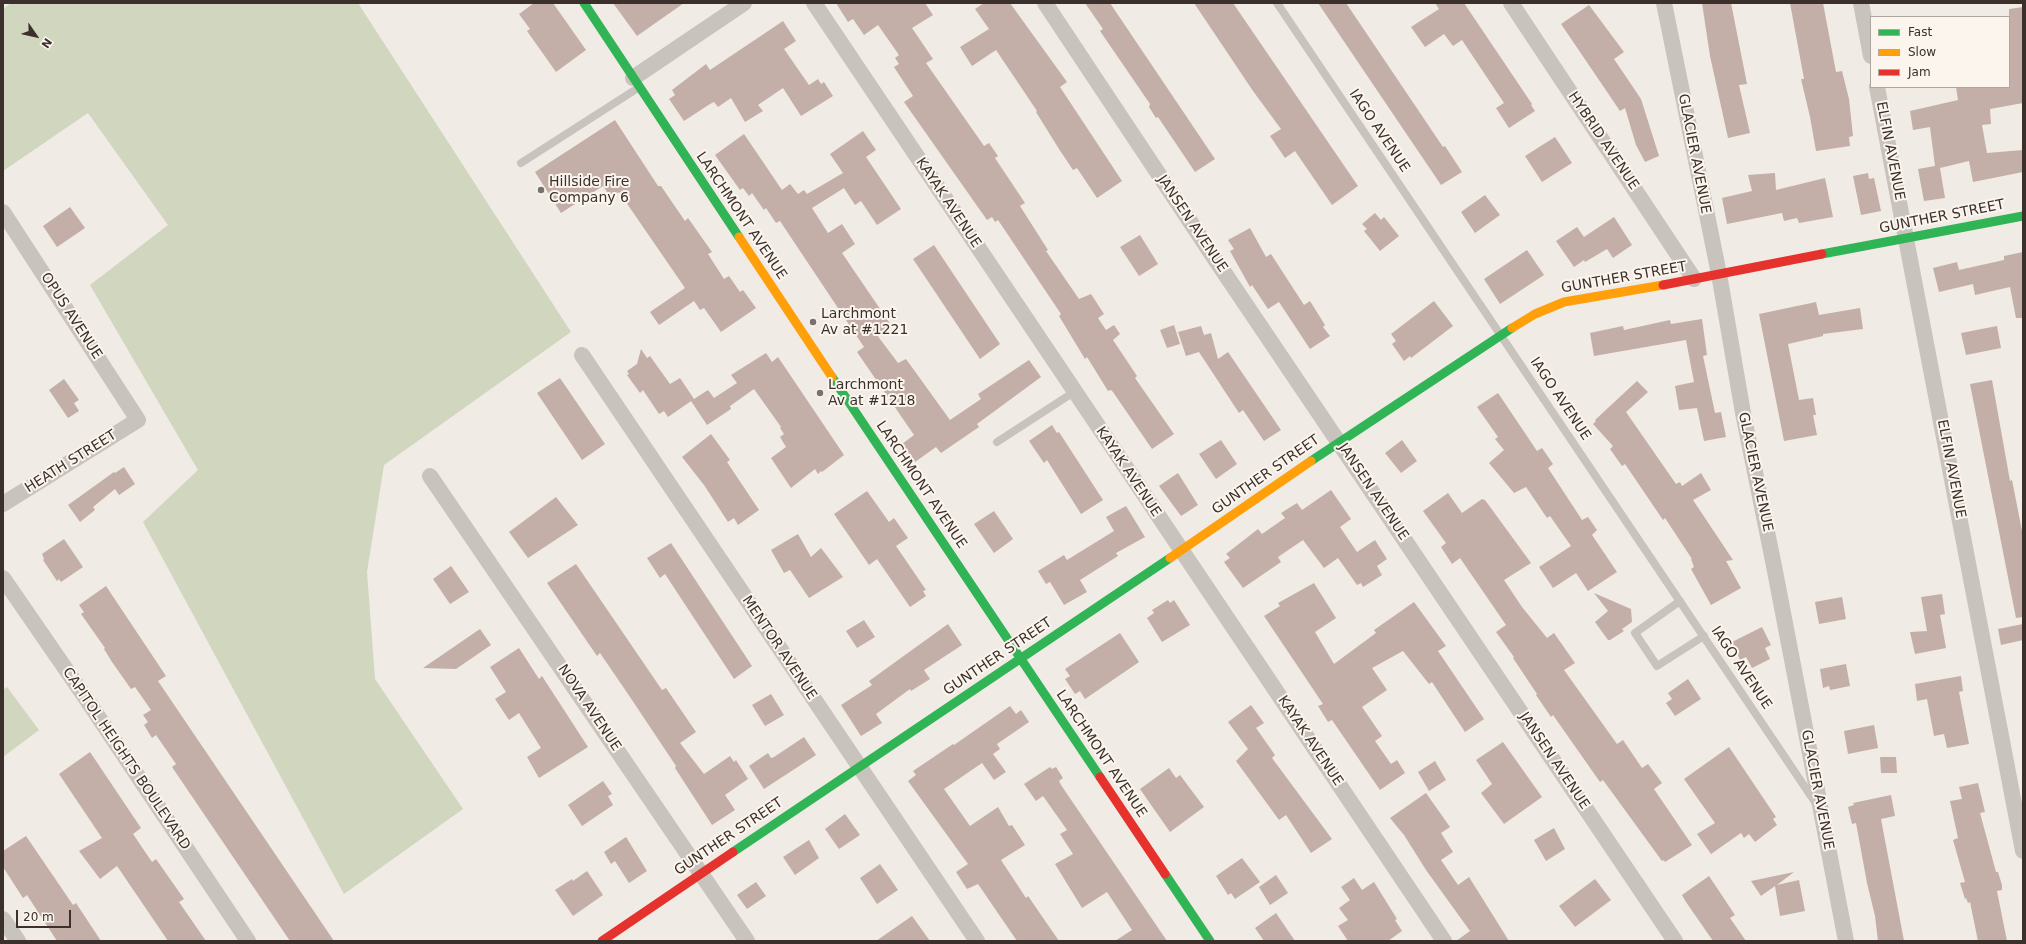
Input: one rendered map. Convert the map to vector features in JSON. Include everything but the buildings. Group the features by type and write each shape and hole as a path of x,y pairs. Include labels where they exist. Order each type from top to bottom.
{"street":[{"name":"LARCHMONT AVENUE","path":"584,3 1210,941"},
{"path":"636,83 744,3"},
{"name":"KAYAK AVENUE","path":"814,3 1181,552 1444,941"},
{"name":"JANSEN AVENUE","path":"1045,3 1675,941"},
{"name":"HYBRID AVENUE","path":"1511,3 1694,279"},
{"name":"GLACIER AVENUE","path":"1664,3 1719,274 1743,413 1846,941"},
{"path":"1860,3 1870,51"},
{"name":"ELFIN AVENUE","path":"1877,88 2023,851"},
{"name":"OPUS AVENUE","path":"3,212 138,420"},
{"name":"GUNTHER STREET","path":"602,941 859,766 1181,552 1339,442 1501,334 1530,317 1556,304 2023,216"},
{"name":"MENTOR AVENUE","path":"582,355 977,941"},
{"name":"HEATH STREET","path":"3,504 138,420"},
{"name":"NOVA AVENUE","path":"430,476 747,941"},
{"name":"CAPITOL HEIGHTS BOULEVARD","path":"3,578 85,697 248,941"},
{"path":"3,919 18,941"}],"lane":[{"name":"IAGO AVENUE","path":"1277,3 1821,811"},
{"path":"521,163 636,83"},
{"path":"997,442 1074,392"},
{"path":"1680,602 1635,633 1657,666 1704,636"}],"green space":[{"path":"11,3 358,3 571,332 384,465 367,572 375,679 463,809 344,894 143,522 198,470 90,285 168,225 88,113 3,171 3,9"},
{"path":"7,687 39,730 3,757 3,690"}],"traffic: fast":[{"path":"584,3 739,237"},
{"path":"1822,254 2023,216"},
{"path":"1311,461 1512,328"},
{"path":"832,377 1100,777"},
{"path":"733,852 1170,558"},
{"path":"1165,874 1210,941"}],"traffic: slow":[{"path":"739,237 832,377"},
{"path":"1512,328 1535,314 1564,302 1663,285"},
{"path":"1170,558 1311,461"}],"traffic: jam":[{"path":"1663,285 1822,254"},
{"path":"1100,777 1165,874"},
{"path":"602,941 733,852"}],"place":[{"name":"Hillside Fire Company 6","path":"541,190"},
{"name":"Larchmont Av at #1221","path":"813,322"},
{"name":"Larchmont Av at #1218","path":"820,393"}]}
